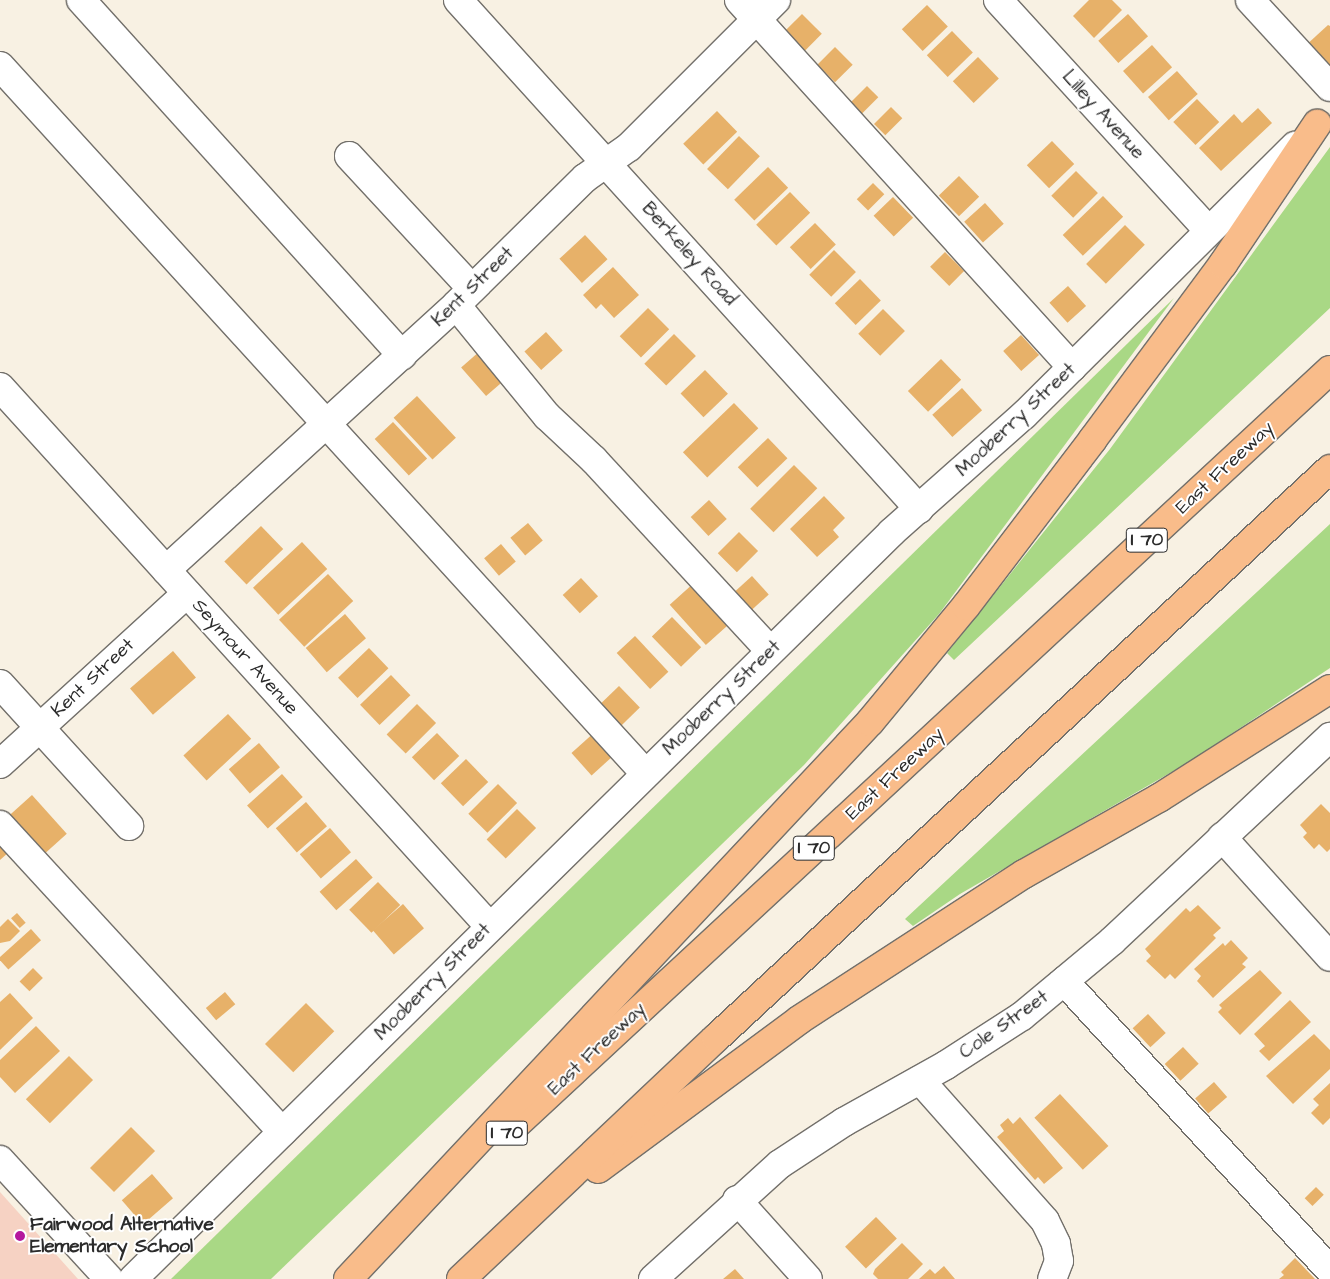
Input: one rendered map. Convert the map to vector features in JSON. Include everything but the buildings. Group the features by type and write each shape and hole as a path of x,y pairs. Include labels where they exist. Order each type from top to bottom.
{"highway":[{"path":"348,1279 870,722 966,606 1094,439 1223,264 1317,124"},
{"name":"East Freeway","path":"348,1279 1330,370"},
{"path":"461,1279 709,1044 1330,469"},
{"path":"498,1245 799,1020 1024,874 1166,793 1330,689"}],"street":[{"path":"81,0 402,355"},
{"name":"Berkeley Road","path":"458,0 919,509"},
{"name":"Kent Street","path":"166,570 464,297 585,178 630,147 747,10 776,0"},
{"name":"Lilley Avenue","path":"998,0 1208,230"},
{"path":"1250,0 1330,87"},
{"path":"747,10 1072,367"},
{"path":"0,66 645,773"},
{"name":"Mooberry Street","path":"133,1279 770,651 919,509 1024,415 1208,230 1317,124"},
{"path":"349,156 464,297 547,416 594,460 770,651"},
{"name":"Seymour Avenue","path":"0,387 489,926"},
{"name":"Kent Street","path":"0,764 187,593"},
{"path":"0,684 129,826"},
{"name":"Cole Street","path":"653,1279 737,1200 780,1164 844,1122 920,1080 1022,1016 1112,941 1330,737"},
{"path":"0,825 282,1132"},
{"path":"1222,837 1330,957"},
{"path":"1064,981 1330,1270"},
{"path":"920,1080 1044,1221 1056,1244 1061,1273"},
{"path":"0,1160 109,1279"},
{"path":"737,1200 808,1279"}],"shaded area":[{"name":"Fairwood Alternative Elementary School","path":"0,1192 78,1279 0,1279"}],"green space":[{"path":"1330,147 1330,308 954,660 947,653 1110,449"},
{"path":"1174,298 939,614 804,765 271,1279 171,1279"},
{"path":"1330,524 1330,668 1189,762 960,894 913,926 905,919"}],"place":[{"name":"Fairwood Alternative Elementary School","path":"20,1236"}]}
